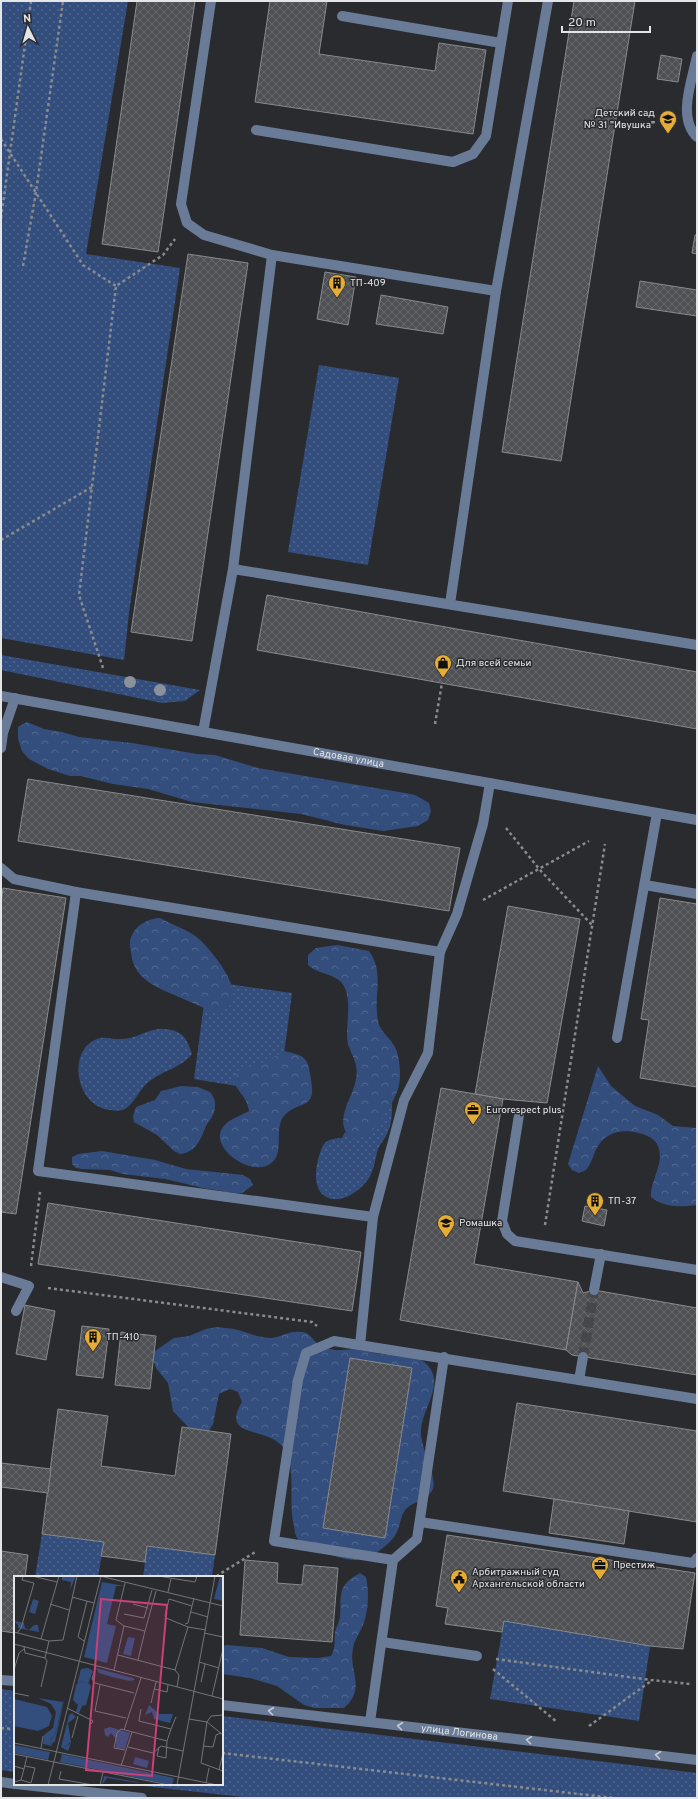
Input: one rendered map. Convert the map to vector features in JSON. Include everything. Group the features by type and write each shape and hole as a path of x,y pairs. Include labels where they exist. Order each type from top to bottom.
{"street":[{"path":"211,1 181,204 187,223 204,235 272,255 496,292"},
{"path":"256,130 453,162 474,154 486,136 508,1"},
{"path":"450,604 496,292 548,1"},
{"path":"342,16 501,43"},
{"path":"697,56 686,111 689,129 697,137"},
{"path":"203,732 233,569 272,255"},
{"path":"233,569 697,645"},
{"name":"Садовая улица","path":"1,696 697,820"},
{"path":"1,748 3,733 15,698"},
{"path":"360,1344 373,1217 404,1100 428,1053 440,952 457,914 483,824 490,783"},
{"path":"617,1038 657,813"},
{"path":"1,868 14,879 76,892 440,952"},
{"path":"645,885 697,894"},
{"path":"76,892 38,1171 373,1217"},
{"path":"519,1115 502,1221 507,1234 515,1241 542,1244 697,1270"},
{"path":"594,1290 601,1254"},
{"path":"1,1277 29,1286 16,1311"},
{"path":"393,1560 274,1541 298,1380 306,1353 334,1341 360,1344 697,1399"},
{"path":"370,1722 393,1560 417,1539 444,1357"},
{"path":"579,1380 583,1357"},
{"path":"420,1522 693,1563 697,1558"},
{"path":"382,1642 477,1656"},
{"path":"1,1680 14,1681"},
{"name":"улица Логинова","path":"223,1705 697,1760"},
{"path":"1,1782 14,1784"},
{"path":"25,1785 142,1798"}],"path":[{"path":"1,218 31,1"},
{"path":"23,266 36,192 63,1"},
{"path":"1,139 83,265 116,286"},
{"path":"103,668 79,595 116,286 162,255 187,223"},
{"path":"1,540 92,487"},
{"path":"435,724 442,683"},
{"path":"506,828 540,870 592,926"},
{"path":"457,914 540,870 589,841"},
{"path":"542,1244 605,844"},
{"path":"38,1171 40,1195 29,1286 312,1322 334,1341"},
{"path":"218,1576 274,1541"},
{"path":"477,1656 690,1684"},
{"path":"477,1656 557,1722"},
{"path":"588,1727 651,1680"},
{"path":"1,1728 14,1730"},
{"path":"223,1753 614,1798"}],"green space":[{"path":"1,1 128,1 86,254 180,268 129,613 124,660 1,638"},
{"path":"319,365 399,378 368,565 288,552"},
{"path":"1,655 200,690 185,701 162,703 1,670"},
{"path":"27,722 44,729 79,737 132,743 197,754 215,755 258,768 415,795 429,803 431,811 428,820 418,826 383,831 345,825 301,814 192,802 148,789 113,784 81,776 70,776 48,769 29,759 22,751 18,739 18,727"},
{"path":"160,918 196,936 218,961 229,979 234,996 232,1003 228,1008 220,1011 208,1010 160,989 144,978 138,971 133,963 130,943 131,937 142,923"},
{"path":"337,945 369,951 374,959 378,976 378,1021 381,1029 395,1048 399,1064 400,1081 390,1107 378,1124 366,1135 360,1138 351,1138 343,1124 343,1117 357,1074 356,1065 347,1037 347,994 340,981 336,978 308,965 308,955 316,948"},
{"path":"207,981 292,993 279,1093 194,1079"},
{"path":"159,1029 172,1030 181,1034 190,1047 192,1054 183,1062 147,1083 125,1109 118,1111 110,1110 98,1106 89,1099 83,1089 79,1077 81,1054 88,1045 100,1038 124,1039"},
{"path":"284,1051 298,1055 307,1062 311,1080 311,1096 309,1101 305,1104 289,1111 281,1121 279,1128 279,1148 275,1160 262,1167 252,1167 233,1158 221,1143 220,1135 225,1124 249,1111 246,1101 236,1087 232,1078 237,1071 267,1061"},
{"path":"598,1066 611,1086 635,1106 658,1115 673,1126 697,1128 697,1205 667,1205 656,1201 651,1197 651,1191 659,1166 660,1153 657,1143 653,1139 639,1133 622,1131 611,1134 598,1146 586,1170 579,1173 572,1170 568,1164"},
{"path":"181,1086 198,1087 210,1092 214,1099 215,1109 198,1144 186,1153 180,1154 174,1151 157,1135 134,1122 133,1116 136,1107 155,1100 161,1091"},
{"path":"392,1103 391,1124 378,1149 373,1170 367,1181 357,1191 347,1197 338,1199 329,1198 322,1194 318,1186 316,1175 318,1160 325,1143 331,1139 342,1138 345,1132 352,1138 375,1126"},
{"path":"102,1151 155,1160 186,1169 243,1175 250,1179 253,1185 242,1193 235,1193 203,1188 165,1179 123,1174 110,1170 76,1168 72,1164 72,1157 78,1154"},
{"path":"217,1327 234,1329 266,1338 294,1332 302,1332 309,1335 320,1345 335,1350 356,1349 380,1354 411,1356 421,1360 429,1367 433,1375 434,1384 422,1421 421,1437 433,1476 433,1488 425,1498 406,1509 397,1532 385,1546 367,1557 352,1560 311,1550 299,1541 296,1536 293,1522 291,1470 287,1454 281,1445 272,1438 243,1428 237,1423 237,1414 242,1402 238,1392 230,1389 219,1394 213,1424 208,1432 192,1431 173,1411 168,1383 156,1368 152,1353 174,1338 189,1336 206,1329"},
{"path":"42,1534 104,1542 98,1576 35,1576"},
{"path":"147,1546 215,1555 212,1576 143,1576"},
{"path":"360,1573 366,1577 368,1595 365,1619 353,1648 352,1656 356,1686 351,1701 344,1708 315,1708 304,1705 277,1686 250,1678 223,1674 223,1646 226,1645 262,1648 289,1657 318,1658 331,1656 334,1647 335,1632 340,1617 342,1592 347,1582"},
{"path":"504,1621 650,1646 639,1721 490,1699"},
{"path":"1,1689 14,1691 14,1772 1,1770"},
{"path":"223,1716 697,1773 697,1798 251,1798 135,1785 223,1785"}],"building":[{"path":"137,1 195,1 158,252 102,244"},
{"path":"270,1 327,1 319,54 435,71 439,43 486,50 473,134 255,102"},
{"path":"574,1 635,1 561,461 502,452"},
{"path":"661,55 682,59 678,82 657,79"},
{"path":"695,235 697,235 697,254 692,253"},
{"path":"188,254 248,263 192,641 131,632"},
{"name":"ТП-409","path":"325,272 356,277 348,325 317,319"},
{"path":"640,281 697,290 697,316 636,307"},
{"path":"381,295 448,307 443,334 376,324"},
{"path":"267,595 697,672 697,729 257,650"},
{"path":"28,779 460,848 449,911 18,841"},
{"path":"3,888 66,898 16,1214 1,1212 1,903"},
{"path":"660,898 697,904 697,1087 640,1078 649,1020 641,1019"},
{"path":"508,906 580,919 547,1103 503,1099 475,1094"},
{"path":"441,1088 503,1099 474,1264 578,1282 566,1350 400,1320"},
{"path":"48,1203 361,1252 352,1311 38,1264"},
{"name":"ТП-37","path":"585,1206 607,1210 604,1226 582,1221"},
{"path":"578,1282 583,1293 594,1290 697,1308 697,1375 572,1355 566,1350"},
{"path":"25,1305 55,1311 46,1360 16,1354"},
{"name":"ТП-410","path":"82,1326 109,1329 103,1378 76,1375"},
{"path":"121,1332 156,1336 150,1389 115,1385"},
{"path":"350,1358 412,1368 385,1538 323,1528"},
{"path":"517,1403 697,1431 697,1522 503,1491"},
{"path":"58,1409 108,1416 101,1466 175,1476 182,1427 231,1434 215,1555 147,1546 145,1562 101,1556 104,1542 42,1534"},
{"path":"1,1463 51,1469 48,1493 1,1487"},
{"path":"554,1499 629,1511 624,1544 549,1533"},
{"path":"447,1535 695,1573 683,1649 650,1646 504,1621 502,1632 445,1624 448,1608 436,1606"},
{"path":"1,1551 28,1555 25,1576 14,1576 14,1633 1,1631"},
{"path":"245,1560 278,1563 277,1583 302,1585 304,1565 338,1568 332,1642 240,1635"}],"tunnel":[{"path":"583,1357 594,1290"}],"place":[{"name":"Детский сад № 31 \"Ивушка\"","path":"668,134"},
{"name":"ТП-409","path":"337,298"},
{"name":"Для всей семьи","path":"443,678"},
{"name":"Eurorespect plus","path":"473,1125"},
{"name":"ТП-37","path":"595,1216"},
{"name":"Ромашка","path":"446,1238"},
{"name":"ТП-410","path":"93,1352"},
{"name":"Престиж","path":"600,1580"},
{"name":"Арбитражный суд Архангельской области","path":"459,1593"}]}
